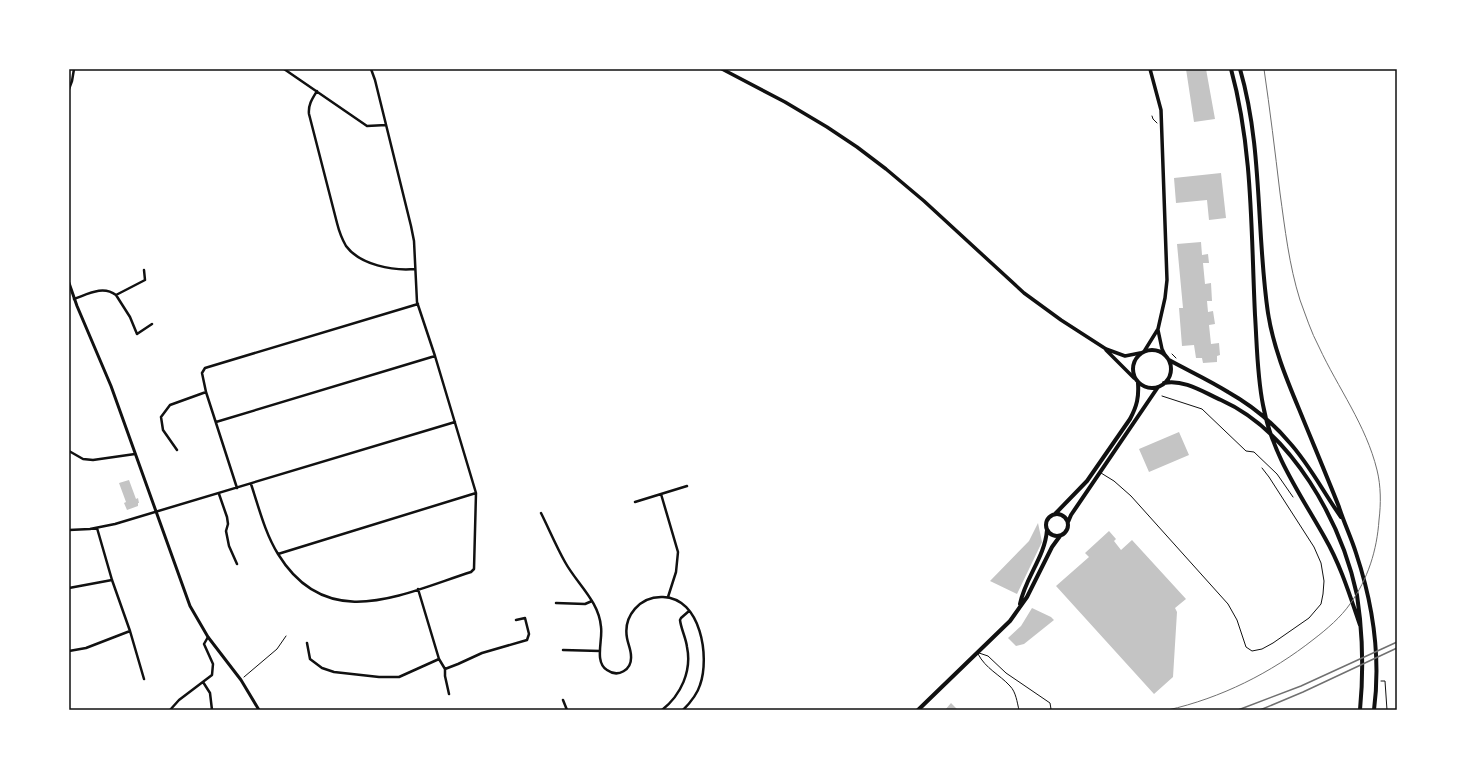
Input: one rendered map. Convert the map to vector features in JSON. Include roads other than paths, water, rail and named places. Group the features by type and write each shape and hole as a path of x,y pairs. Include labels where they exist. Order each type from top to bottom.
{"highway":[{"path":"1231,69 1242,125 1248,179 1257,364 1260,391 1268,427 1280,459 1326,539 1336,560 1360,625"},
{"path":"1240,69 1244,82 1253,137 1258,180 1263,264 1271,328 1287,380 1356,551 1367,590 1375,629 1377,657 1377,681 1374,710"},
{"path":"1343,521 1322,486 1292,446 1261,414 1227,391 1169,360 1165,355 1156,350 1145,350 1140,353 1133,362 1132,372 1138,383 1148,388 1158,387 1171,382 1186,384 1228,403 1268,432 1285,449 1313,488 1333,524 1349,566 1357,596 1361,636 1362,686 1360,710"},
{"path":"1164,384 1171,373 1169,360"},
{"path":"1020,606 1022,594 1046,542 1047,521 1050,516 1055,514 1087,481 1130,419 1136,409 1139,398 1138,383"},
{"path":"918,710 976,652 1010,621 1027,597 1052,547 1060,536 1068,530 1068,522 1071,515 1158,387"},
{"path":"1055,514 1058,513 1065,516 1068,522"},
{"path":"1047,530 1053,535 1060,536"}],"main road":[{"path":"722,69 785,102 857,147 924,201 1029,297 1060,320 1106,349 1125,356 1140,353"},
{"path":"1145,350 1158,329 1165,298 1167,280 1161,110 1150,69"},
{"path":"1158,329 1161,345 1165,355"},
{"path":"1106,349 1134,378"}],"street":[{"path":"69,88 74,69"},
{"path":"284,69 367,126 386,125"},
{"path":"251,484 268,534 289,571 305,586 324,596 343,602 364,602 385,599 471,572 474,569 476,493 418,304 414,241 411,226 371,69"},
{"path":"317,92 310,102 308,109 337,223 343,240 347,247 362,259 392,268 406,270 415,269"},
{"path":"116,295 145,280 144,270"},
{"path":"69,283 74,299 111,386 190,606 208,637 241,680 259,710"},
{"path":"74,299 97,291 104,290 112,292 116,295 130,317 137,334 152,324"},
{"path":"237,488 206,392 202,373 205,368 418,304"},
{"path":"216,422 435,356"},
{"path":"177,450 163,430 161,417 170,405 206,392"},
{"path":"69,530 97,528 157,512 455,422"},
{"path":"69,451 83,459 93,460 135,454"},
{"path":"635,502 687,486"},
{"path":"278,554 476,493"},
{"path":"219,494 227,517 228,524 226,531 228,546 237,564"},
{"path":"661,494 678,552 676,572 668,597"},
{"path":"541,512 565,562 592,600 601,622 600,659 603,668 614,674 619,673 626,670 631,661 631,654 626,638 626,627 632,611 637,605 657,596 668,597 675,599 689,611 699,627 704,648 704,664 701,684 697,694 683,710"},
{"path":"97,528 144,679"},
{"path":"69,588 112,580"},
{"path":"418,589 439,659 445,669 445,676 450,694"},
{"path":"556,604 585,604 592,600"},
{"path":"662,710 678,694 686,675 688,656 680,620 689,611"},
{"path":"445,669 482,653 527,640 529,634 525,618 516,620"},
{"path":"69,651 86,648 130,631"},
{"path":"170,710 179,700 212,675 214,671 214,664 204,644 208,637"},
{"path":"307,643 310,659 322,668 334,672 379,677 399,677 439,659"},
{"path":"563,650 600,651"},
{"path":"203,682 210,693 212,710"},
{"path":"562,700 567,710"}],"lane":[{"path":"1101,472 1131,496 1228,604 1237,620 1246,647 1252,651 1262,649 1273,643 1309,618 1320,604 1323,594 1324,581 1321,563 1314,547 1262,468"},
{"path":"976,652 983,663 1011,687 1016,697 1019,710"},
{"path":"976,652 988,656 1006,673 1050,703 1051,709 1046,710"}],"tram line":[{"path":"1168,710 1207,699 1245,683 1280,663 1324,631 1346,609 1362,585 1374,553 1378,531 1380,489 1372,453 1359,422 1326,362 1314,336 1296,287 1290,260 1280,193 1264,69"}],"railway":[{"path":"1238,710 1301,686 1397,642"},
{"path":"1260,710 1303,692 1397,648"}]}
